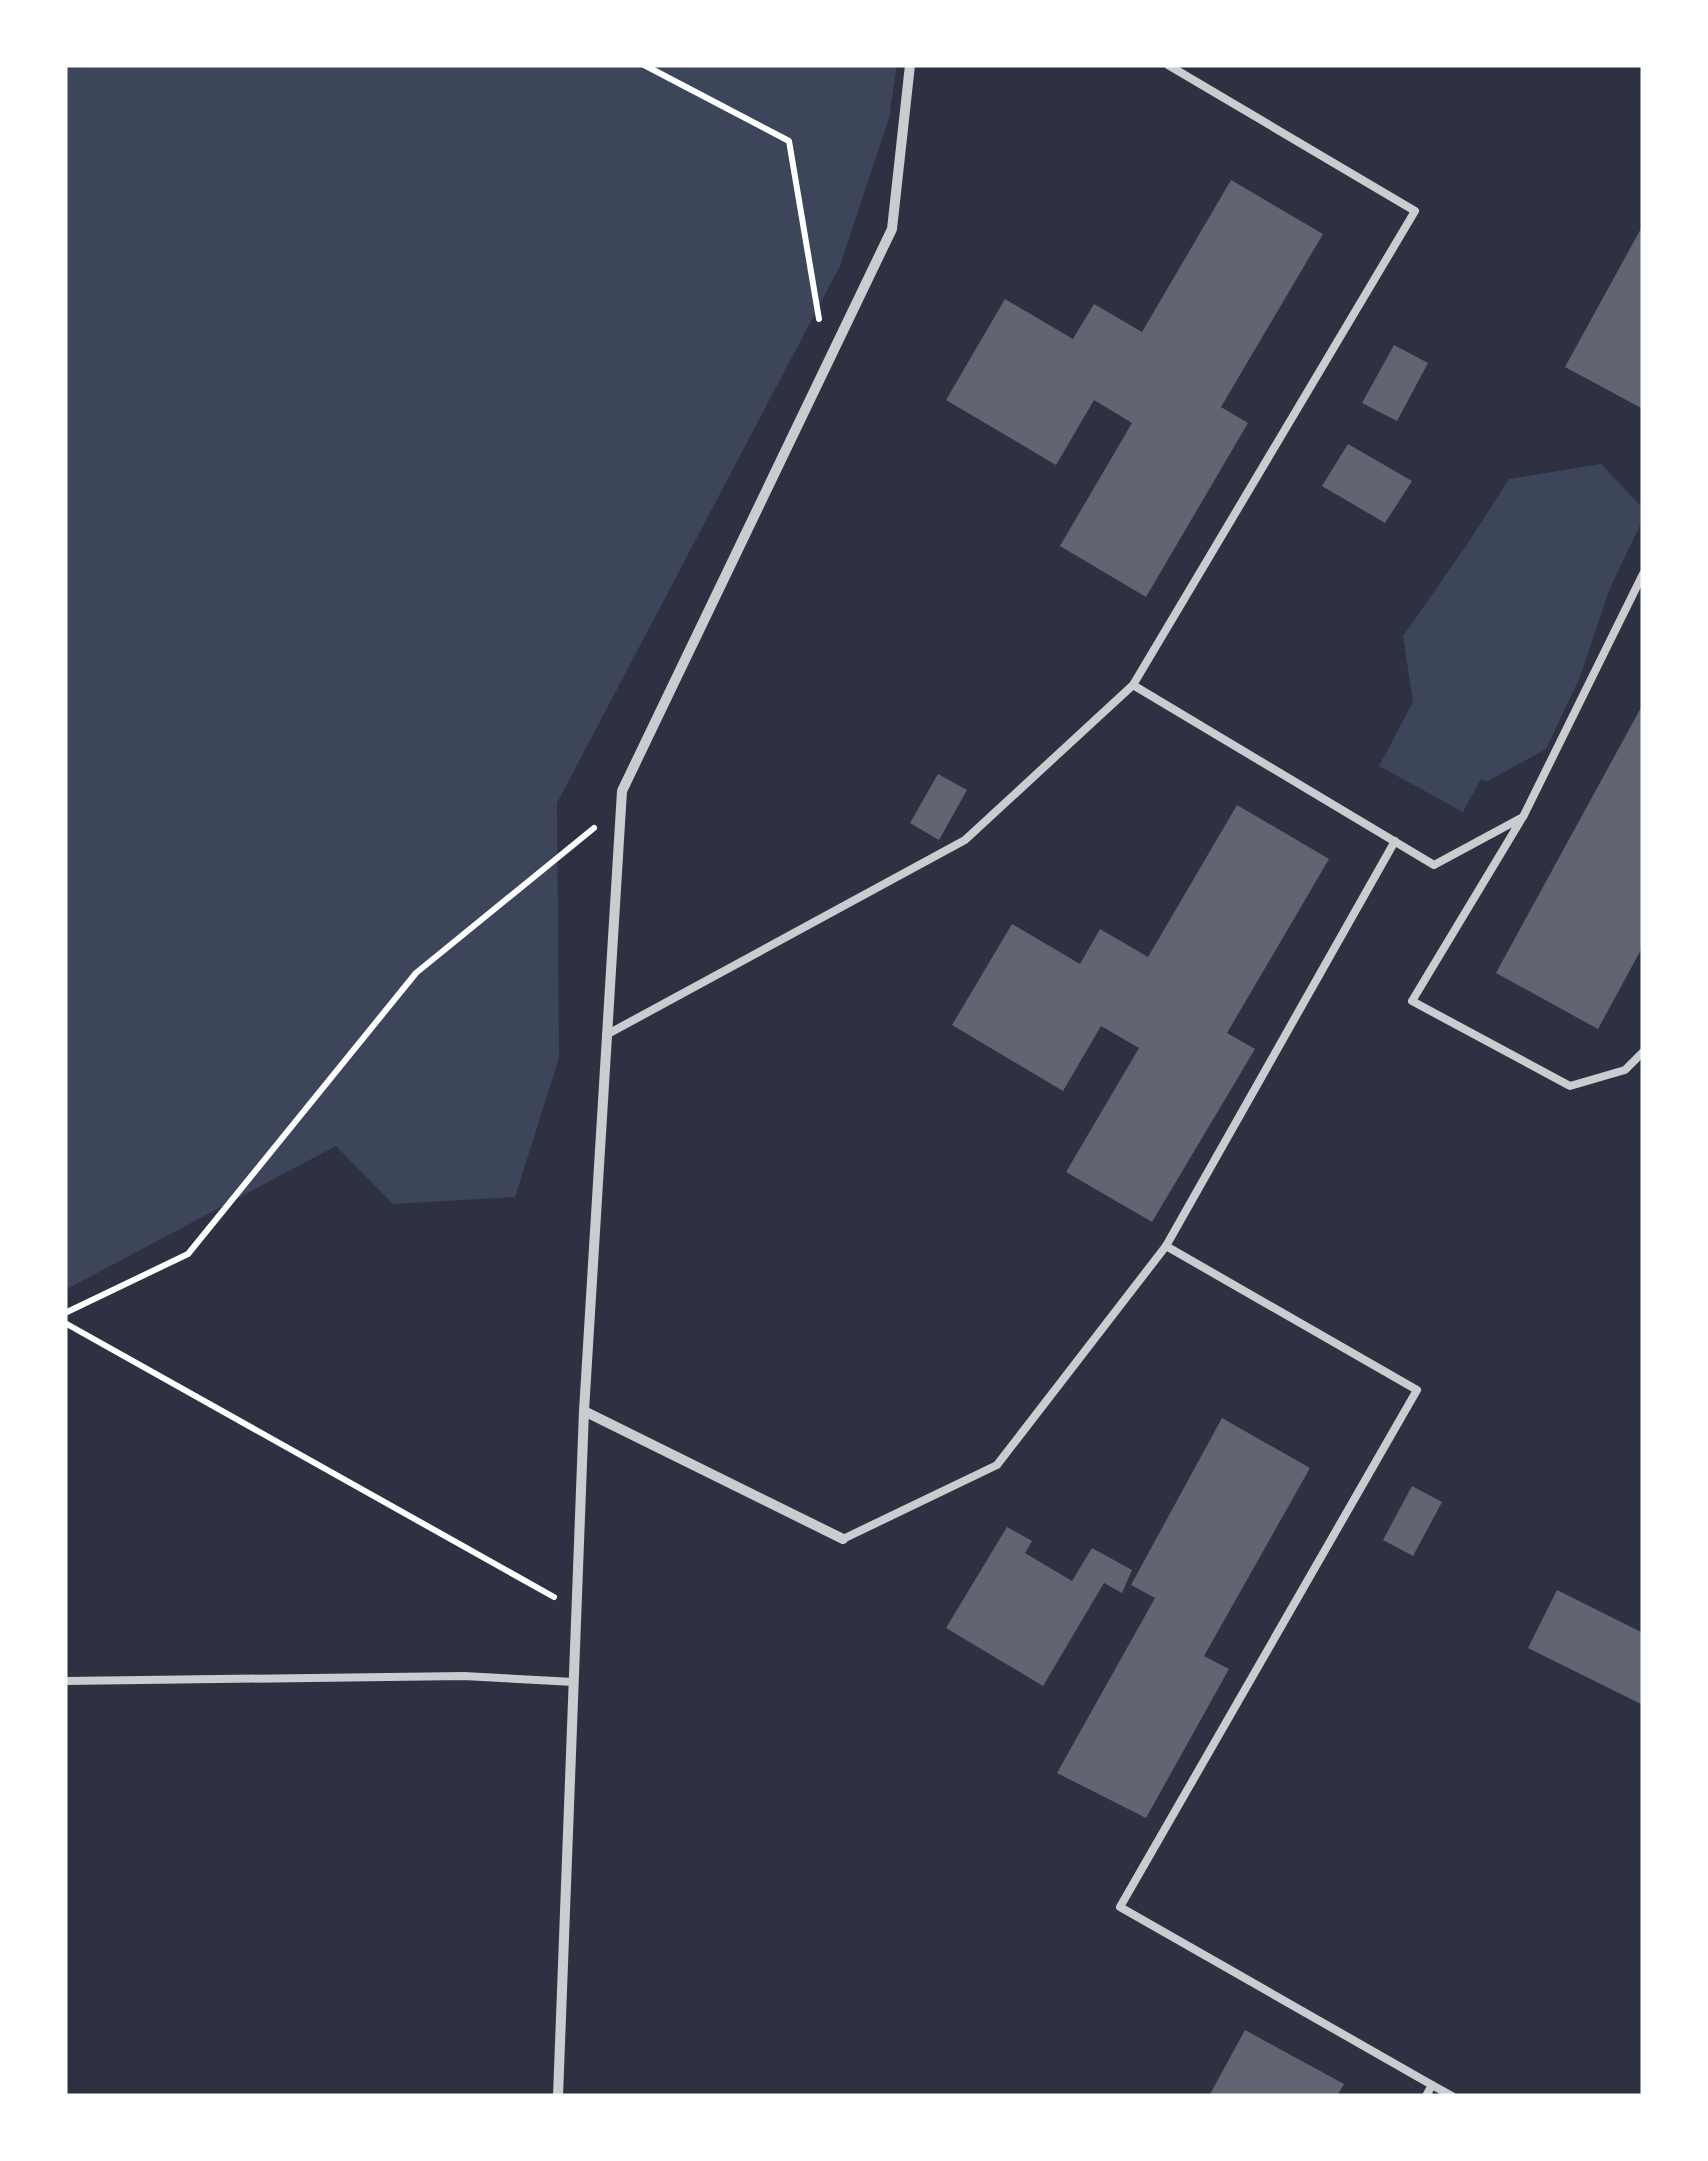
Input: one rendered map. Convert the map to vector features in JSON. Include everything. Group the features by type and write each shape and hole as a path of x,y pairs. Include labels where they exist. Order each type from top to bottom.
{"street":[{"path":"558,2096 584,1411 622,792 892,228 910,65"},
{"path":"584,1411 842,1539"}],"lane":[{"path":"606,1036 965,840 1133,685 1415,211 1168,65"},
{"path":"1643,574 1523,816 1412,1002 1570,1086 1625,1070 1643,1052"},
{"path":"1133,685 1434,865 1523,816"},
{"path":"842,1539 998,1466 1166,1246 1395,841"},
{"path":"1166,1246 1417,1390 1120,1907 1452,2096"},
{"path":"65,1680 464,1676 574,1682"},
{"path":"1426,2096 1432,2085"}],"path":[{"path":"644,65 789,142 827,364"},
{"path":"65,1314 188,1254 416,972 621,806"},
{"path":"65,1323 576,1610"}],"shaded area":[{"path":"65,65 897,65 889,118 840,266 557,803 559,1058 515,1197 393,1204 336,1146 65,1290"},
{"path":"1601,464 1643,508 1643,519 1610,588 1580,677 1546,749 1486,782 1481,779 1463,812 1379,766 1413,702 1403,636 1509,479"}],"building":[{"path":"1231,180 1323,234 1221,407 1248,423 1146,597 1060,546 1132,423 1094,400 1056,465 946,400 1005,299 1073,339 1094,304 1142,332"},
{"path":"1643,225 1643,409 1565,367"},
{"path":"1394,345 1428,363 1397,421 1362,403"},
{"path":"1348,444 1412,481 1385,523 1322,486"},
{"path":"1643,704 1643,946 1598,1029 1496,973"},
{"path":"938,774 967,790 939,840 910,823"},
{"path":"1237,805 1329,859 1227,1033 1255,1049 1152,1222 1066,1172 1139,1048 1101,1026 1063,1091 952,1025 1012,924 1080,964 1100,929 1148,957"},
{"path":"1222,1418 1310,1468 1204,1656 1229,1669 1146,1818 1057,1773 1155,1598 1131,1585"},
{"path":"1412,1486 1442,1502 1413,1556 1383,1540"},
{"path":"1007,1527 1032,1541 1025,1553 1072,1581 1092,1548 1132,1570 1122,1593 1104,1583 1043,1686 946,1628"},
{"path":"1557,1590 1643,1633 1643,1705 1528,1648"},
{"path":"1245,2030 1344,2084 1337,2096 1209,2096"}]}
